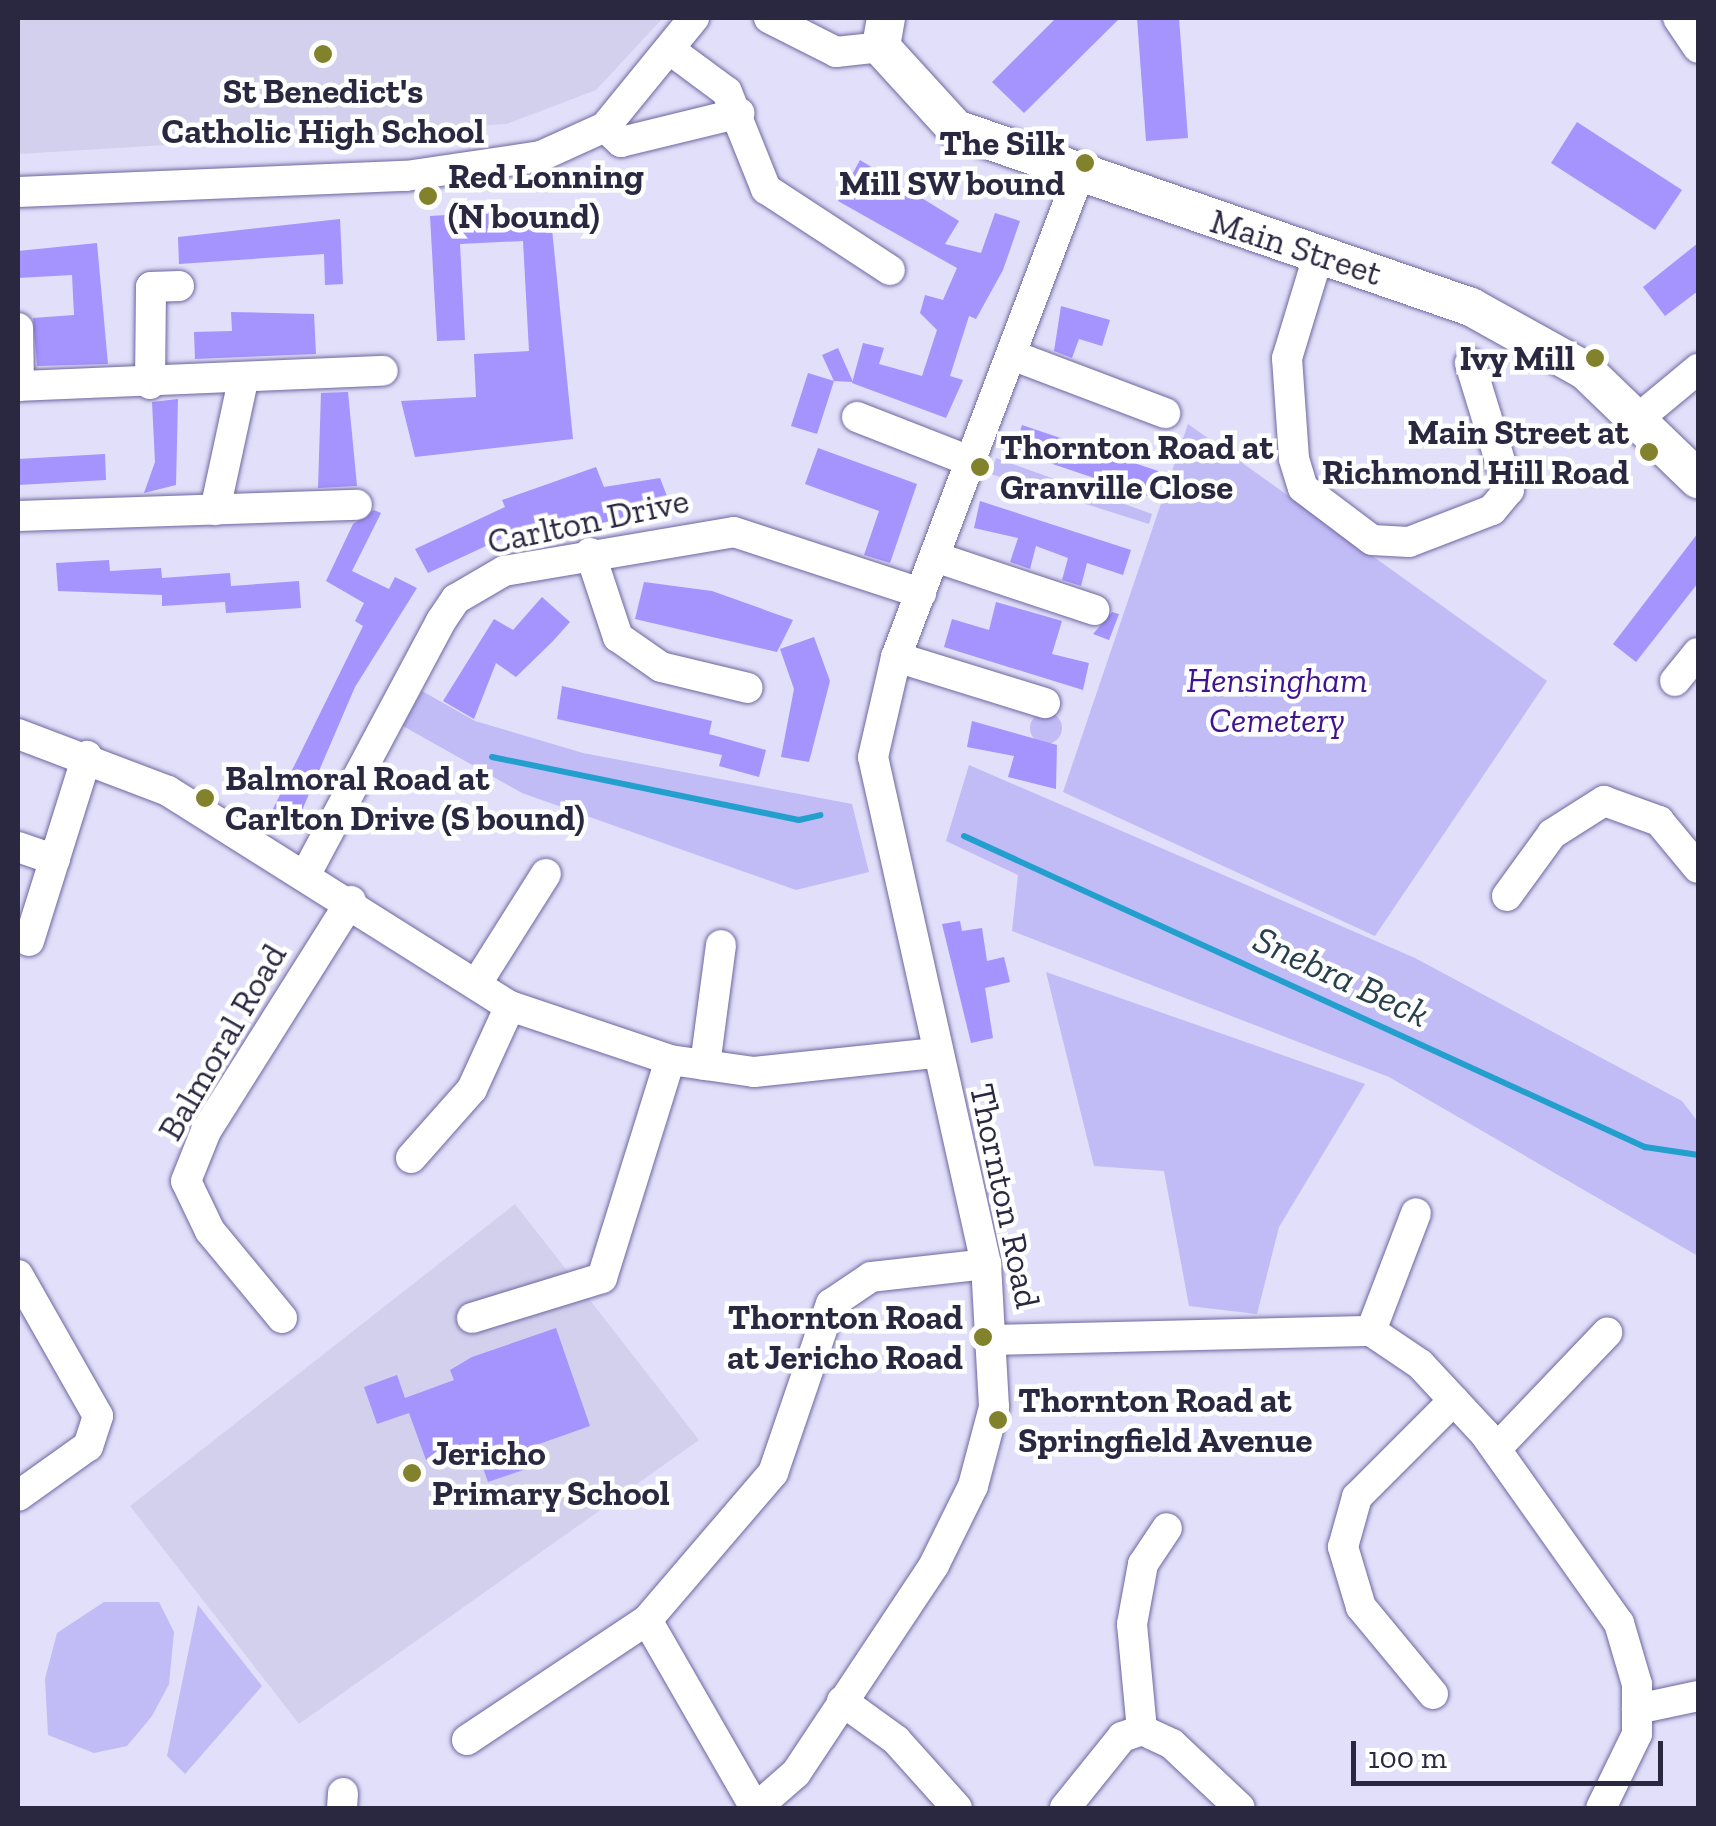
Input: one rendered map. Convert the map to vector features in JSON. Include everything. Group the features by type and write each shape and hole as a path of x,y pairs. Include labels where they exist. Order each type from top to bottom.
{"main road":[{"name":"Main Street","path":"884,32 956,129 1078,177 1319,253 1471,307 1586,371 1640,418 1698,479"}],"street":[{"path":"18,192 464,171 542,156 605,127 673,52 694,18"},
{"path":"770,18 836,52 884,32"},
{"path":"1678,18 1698,48"},
{"path":"673,52 712,77 740,113 766,189 890,270"},
{"path":"605,127 621,142 740,113"},
{"name":"Thornton Road","path":"756,1808 796,1773 934,1564 973,1486 994,1407 996,1340 986,1264 936,1054 873,757 896,657 1078,177"},
{"path":"1319,253 1287,358 1294,460 1303,488 1372,540 1410,542 1492,510 1510,490 1470,363"},
{"path":"150,384 151,287 179,286"},
{"path":"18,328 20,386 243,381 382,370"},
{"path":"1012,355 1165,415"},
{"path":"1640,418 1698,369"},
{"path":"215,510 243,381"},
{"path":"857,416 970,460"},
{"path":"18,516 357,505"},
{"name":"Carlton Drive","path":"307,872 456,599 504,572 590,553 734,532 922,593"},
{"path":"590,553 618,638 661,667 748,688"},
{"path":"935,558 1094,611"},
{"path":"1675,681 1698,653"},
{"path":"896,657 1031,706"},
{"path":"18,734 87,756 307,872 510,1006 670,1060 754,1072 936,1054"},
{"path":"29,941 87,756"},
{"path":"1507,896 1552,834 1604,801 1659,821 1698,868"},
{"path":"18,847 55,860"},
{"path":"477,984 546,874"},
{"name":"Balmoral Road","path":"282,1318 210,1231 186,1181 206,1131 351,901"},
{"path":"705,1065 721,945"},
{"path":"411,1158 472,1089 510,1006"},
{"path":"472,1318 602,1278 670,1060"},
{"path":"1371,1332 1416,1213"},
{"path":"467,1740 647,1620 773,1473 831,1304 871,1277 986,1264"},
{"path":"18,1276 98,1416 88,1446 18,1496"},
{"path":"996,1340 1371,1332 1454,1400 1496,1450 1619,1623 1637,1709 1617,1789 1601,1808"},
{"path":"1496,1450 1607,1333"},
{"path":"1433,1694 1361,1607 1344,1547 1357,1497 1454,1400"},
{"path":"1142,1730 1132,1624 1143,1564 1166,1528"},
{"path":"647,1620 756,1808"},
{"path":"1637,1709 1698,1696"},
{"path":"842,1701 896,1740 957,1808"},
{"path":"1065,1808 1122,1737 1142,1730 1172,1744 1240,1808"}],"shaded area":[{"name":"St Benedict's Catholic High School","path":"18,18 663,18 596,90 507,124 18,154"},
{"name":"Jericho Primary School","path":"515,1204 699,1440 299,1724 130,1506"}],"green space":[{"name":"Hensingham Cemetery","path":"1188,424 1547,681 1375,936 1063,792"},
{"path":"996,458 1152,514 1149,524 991,474"},
{"path":"422,691 475,721 583,753 852,804 869,872 796,890 522,793 403,726"},
{"path":"1046,712 1057,717 1062,728 1057,739 1046,744 1035,739 1030,728 1035,717"},
{"path":"969,765 1415,958 1682,1101 1698,1122 1698,1256 1389,1077 1012,931 1018,875 946,841"},
{"path":"1046,972 1365,1084 1279,1227 1257,1314 1189,1306 1164,1171 1094,1166"},
{"path":"104,1602 159,1602 174,1632 169,1684 152,1716 127,1746 94,1753 48,1735 45,1679 57,1633"},
{"path":"198,1605 262,1686 185,1774 167,1756"}],"building":[{"path":"1056,18 1120,18 1024,113 992,82"},
{"path":"1137,18 1179,18 1188,138 1146,141"},
{"path":"1577,122 1682,190 1655,230 1551,163"},
{"path":"860,160 959,221 945,244 981,253 995,213 1020,221 1003,270 976,319 969,316 950,376 963,380 946,418 852,383 863,343 884,348 879,364 922,376 937,330 920,313 925,295 943,300 957,268 838,201"},
{"path":"550,209 573,439 415,457 401,401 476,397 474,354 529,351 523,241 460,244 465,340 437,341 430,216"},
{"path":"340,219 343,284 325,285 324,254 179,264 178,237"},
{"path":"97,243 108,364 37,366 33,318 74,315 72,275 18,278 18,251"},
{"path":"1698,243 1698,291 1665,316 1643,287"},
{"path":"1061,306 1110,320 1102,346 1079,339 1072,358 1054,351"},
{"path":"231,312 314,314 316,354 195,359 194,332 232,331"},
{"path":"838,348 853,382 834,381 822,355"},
{"path":"808,373 834,381 817,434 791,426"},
{"path":"348,392 357,486 318,488 321,393"},
{"path":"178,399 176,485 144,493 155,462 152,402"},
{"path":"1022,425 1158,471 1151,497 1014,451"},
{"path":"818,448 917,484 890,563 864,555 879,511 805,484"},
{"path":"105,454 106,480 18,485 18,459"},
{"path":"596,467 604,487 660,478 670,504 574,531 570,520 520,542 516,532 428,573 415,549 505,507 502,500"},
{"path":"980,501 1131,550 1123,575 1087,563 1081,586 1062,580 1068,558 1036,546 1030,569 1010,562 1018,538 974,528"},
{"path":"374,510 381,513 352,571 389,589 395,577 417,588 355,687 294,829 269,817 363,626 355,621 364,603 326,581 353,524"},
{"path":"1698,533 1698,583 1636,662 1613,644"},
{"path":"109,560 110,571 161,568 162,578 230,573 231,586 299,581 301,608 226,613 225,602 162,606 162,595 58,591 56,563"},
{"path":"644,582 712,591 793,620 777,652 635,619"},
{"path":"542,597 570,622 553,641 516,677 496,663 474,719 443,701 494,619 513,630"},
{"path":"996,602 1062,621 1052,654 1089,663 1083,690 944,647 952,619 989,630"},
{"path":"1112,612 1119,614 1109,640 1093,634"},
{"path":"814,637 830,681 809,762 781,757 794,689 780,649"},
{"path":"562,686 712,721 709,734 766,750 759,777 719,766 722,755 557,719"},
{"path":"972,721 1057,745 1056,789 1008,777 1014,756 967,747"},
{"path":"960,921 962,931 982,928 987,961 1004,957 1010,982 985,988 993,1038 971,1043 942,924"},
{"path":"556,1328 590,1426 522,1450 529,1468 488,1482 474,1443 426,1460 409,1413 377,1424 364,1387 397,1375 405,1398 454,1380 450,1370 472,1357"}],"waterway":[{"name":"Snebra Beck","path":"492,757 799,820 820,815"},
{"name":"Snebra Beck","path":"964,836 1645,1147 1698,1155"}],"place":[{"name":"St Benedict's Catholic High School","path":"323,54"},
{"name":"The Silk Mill SW bound","path":"1085,163"},
{"name":"Red Lonning (N bound)","path":"428,196"},
{"name":"Ivy Mill","path":"1595,358"},
{"name":"Main Street at Richmond Hill Road","path":"1649,452"},
{"name":"Thornton Road at Granville Close","path":"980,467"},
{"name":"Balmoral Road at Carlton Drive (S bound)","path":"205,798"},
{"name":"Thornton Road at Jericho Road","path":"983,1337"},
{"name":"Thornton Road at Springfield Avenue","path":"998,1420"},
{"name":"Jericho Primary School","path":"412,1473"}]}
